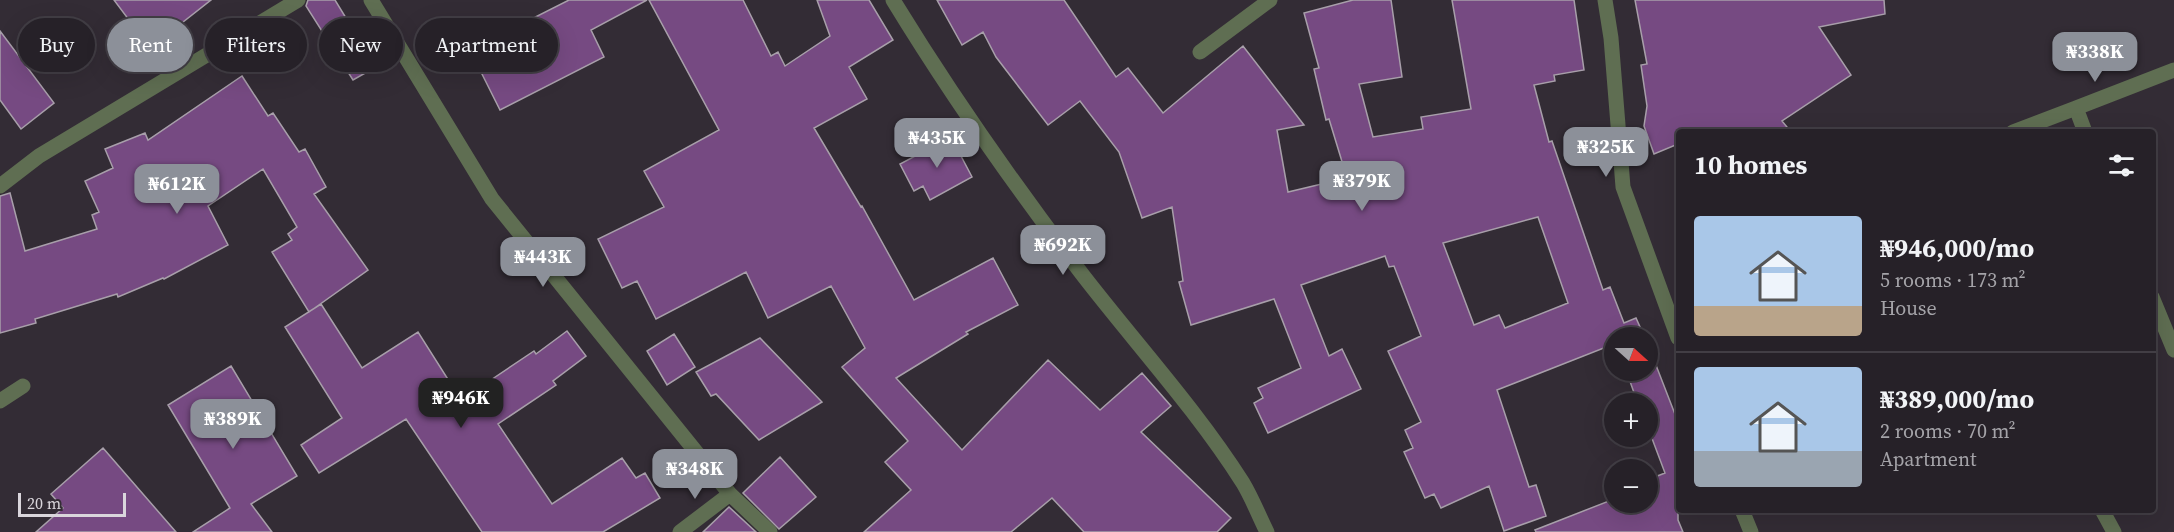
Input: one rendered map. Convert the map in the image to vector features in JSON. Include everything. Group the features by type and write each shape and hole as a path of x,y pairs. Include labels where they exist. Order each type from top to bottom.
{"street":[{"path":"0,186 39,156 298,0"},
{"path":"371,0 492,199 730,494 770,532"},
{"path":"893,0 932,63 1013,180 1082,274 1206,428 1244,486 1267,532"},
{"path":"1200,52 1270,0"},
{"path":"1605,0 1611,38 1623,187 1676,333"},
{"path":"2021,129 2174,70"},
{"path":"2076,108 2084,129"},
{"path":"2156,307 2174,350"},
{"path":"0,401 23,386"},
{"path":"680,532 730,494"},
{"path":"1743,513 1751,532"},
{"path":"2104,513 2114,532"}],"building":[{"path":"114,0 211,0 188,18 128,18"},
{"path":"308,0 335,0 346,18 319,18 319,26 306,6"},
{"path":"569,0 647,0 591,30 604,57 500,110 481,72 558,72 558,18 533,18"},
{"path":"649,0 743,0 771,56 778,52 785,66 830,36 817,0 869,0 893,40 849,67 867,99 814,128 862,206 914,300 993,258 1018,305 966,332 968,334 896,378 962,450 1048,360 1100,410 1142,373 1171,406 1141,432 1231,518 1217,532 1084,532 1052,498 1011,532 864,532 911,490 885,462 908,441 842,367 865,348 831,286 768,318 746,272 656,319 637,281 622,288 598,239 664,207 644,171 719,130"},
{"path":"937,0 1064,0 1116,77 1128,68 1163,113 1243,46 1304,125 1277,130 1288,192 1347,178 1329,119 1326,120 1314,69 1319,68 1304,13 1353,0 1391,0 1402,77 1359,84 1373,137 1423,129 1421,117 1471,109 1452,0 1574,0 1584,70 1554,75 1555,81 1534,85 1549,142 1552,141 1603,290 1610,287 1624,323 1636,318 1640,327 1604,327 1604,348 1497,390 1529,487 1536,485 1546,516 1504,531 1489,486 1441,508 1434,494 1425,498 1404,452 1413,448 1405,430 1421,422 1388,351 1421,336 1394,266 1389,267 1385,256 1301,285 1329,356 1342,349 1361,389 1268,433 1254,403 1263,398 1258,388 1301,368 1274,299 1191,325 1179,282 1183,281 1172,207 1142,218 1119,152 1080,101 1048,125 996,57 983,32 962,45","holes":["1538,217 1568,303 1505,328 1499,315 1474,325 1443,243"]},
{"path":"1635,0 1884,0 1885,14 1819,27 1851,75 1782,121 1789,129 1676,129 1676,145 1654,154 1644,126 1647,106 1641,65 1647,64"},
{"path":"0,31 18,55 18,72 31,72 54,103 21,129 0,100"},
{"path":"348,72 367,72 353,80"},
{"path":"242,76 268,116 273,113 299,152 305,149 326,187 314,194 368,270 309,312 272,252 292,240 288,234 297,227 263,169 208,206 228,245 164,279 118,297 117,294 35,319 36,323 0,333 0,196 10,193 25,251 97,229 92,215 99,212 85,181 113,168 105,149 145,133 148,140"},
{"path":"951,137 972,177 930,200 923,186 914,191 900,164"},
{"path":"321,304 362,368 418,332 461,400 534,351 536,354 567,331 586,356 553,381 556,385 498,424 552,504 622,458 636,478 645,473 660,498 603,532 482,532 406,419 319,473 301,445 342,418 285,327"},
{"path":"674,334 695,367 667,385 647,351"},
{"path":"760,338 822,402 759,440 716,394 711,396 696,372"},
{"path":"231,366 297,476 251,504 272,532 193,532 230,508 168,405"},
{"path":"1658,370 1676,417 1676,513 1678,513 1683,532 1536,532 1535,530 1604,503 1604,513 1658,513 1658,476 1665,473 1655,447 1658,447 1658,393 1634,393 1630,381 1658,381"},
{"path":"103,448 176,532 36,532 63,508 51,494"},
{"path":"780,457 816,497 779,529 743,493"},
{"path":"729,507 756,532 703,532"}]}
